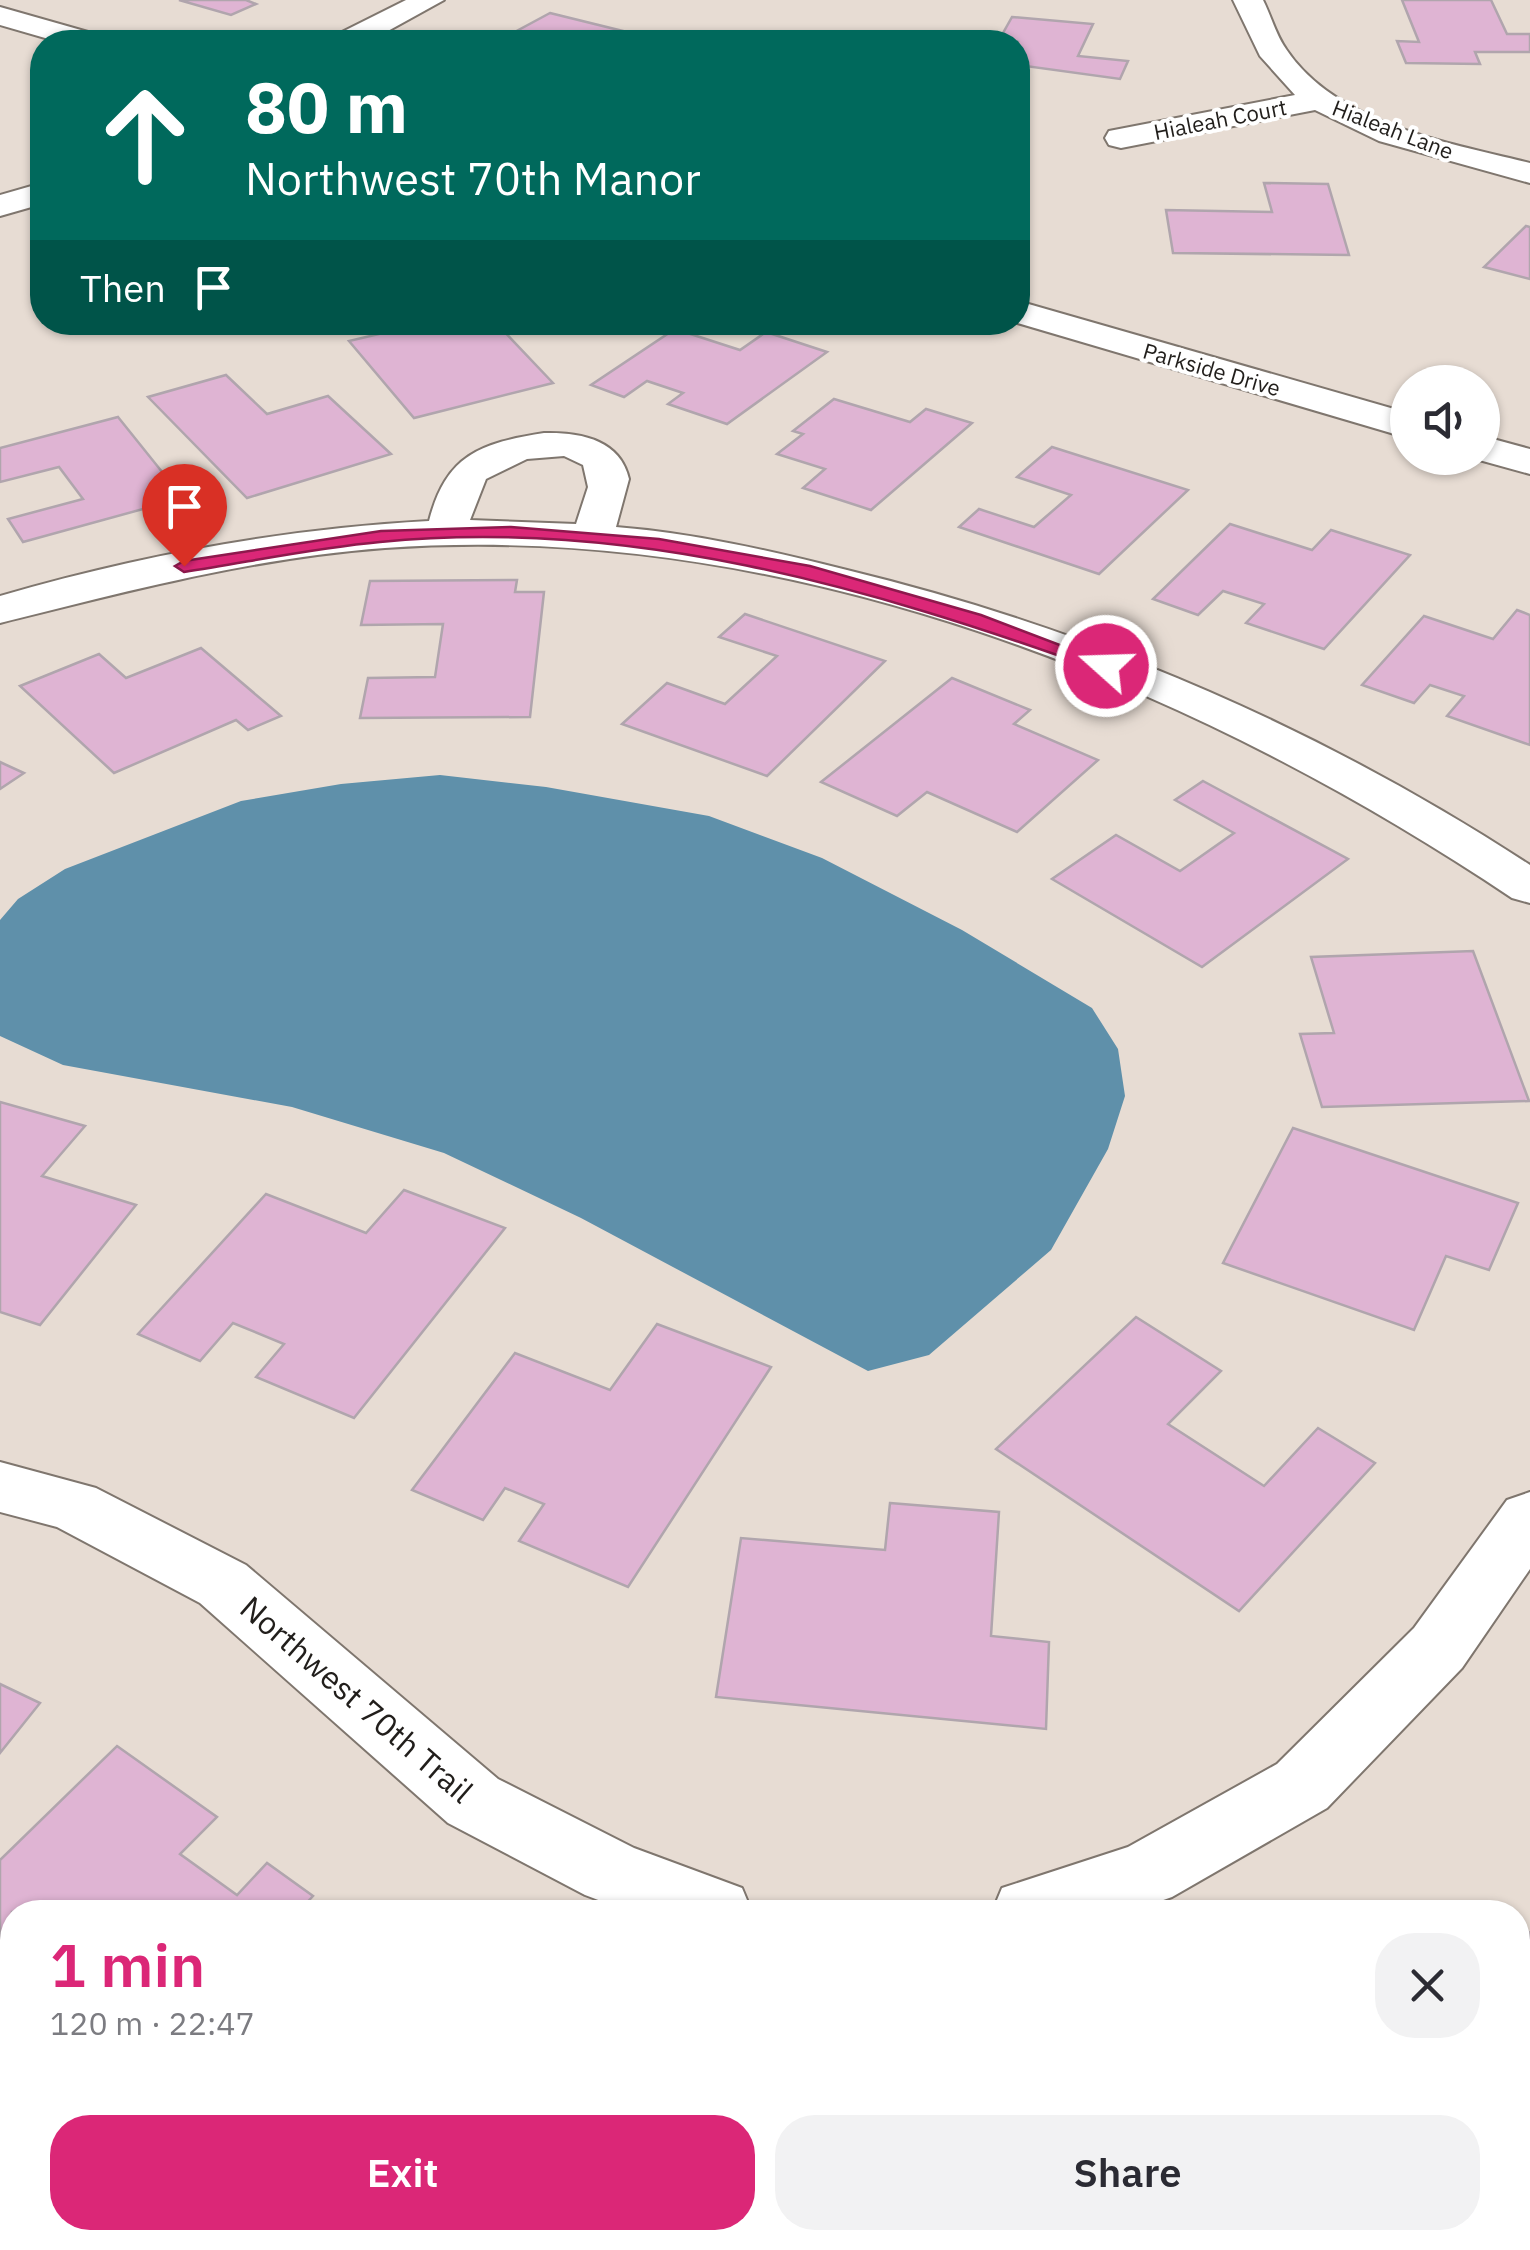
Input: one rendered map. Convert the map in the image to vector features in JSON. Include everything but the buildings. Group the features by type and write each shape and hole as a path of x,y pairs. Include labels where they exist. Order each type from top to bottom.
{"street":[{"path":"369,30 428,0"},
{"name":"Hialeah Lane","path":"1248,0 1275,56 1319,100 1442,151 1530,173"},
{"path":"0,16 48,30"},
{"name":"Hialeah Court","path":"1121,138 1319,100"},
{"path":"0,181 30,172"},
{"path":"0,206 30,197"},
{"name":"Parkside Drive","path":"1030,316 1390,421"},
{"path":"446,534 456,494 469,472 496,454 550,443 594,456 606,467 609,486 591,538"},
{"path":"1500,453 1530,462"},
{"path":"0,610 80,584 381,536 511,532 591,538 659,544 810,571 974,619 1139,678 1412,809 1530,888"},
{"name":"Northwest 70th Trail","path":"0,1487 74,1506 223,1584 472,1802 610,1872 684,1900"},
{"path":"1070,1900 1147,1874 1302,1786 1438,1648 1530,1518"}],"water":[{"path":"440,775 546,787 709,816 822,858 962,930 1092,1008 1118,1049 1125,1096 1108,1149 1051,1250 929,1355 868,1371 581,1218 444,1153 292,1107 63,1065 0,1036 0,920 18,899 65,869 241,801 341,784"}],"route":[{"path":"184,566 381,536 511,532 659,544 810,571 974,619 1106,666"}]}
